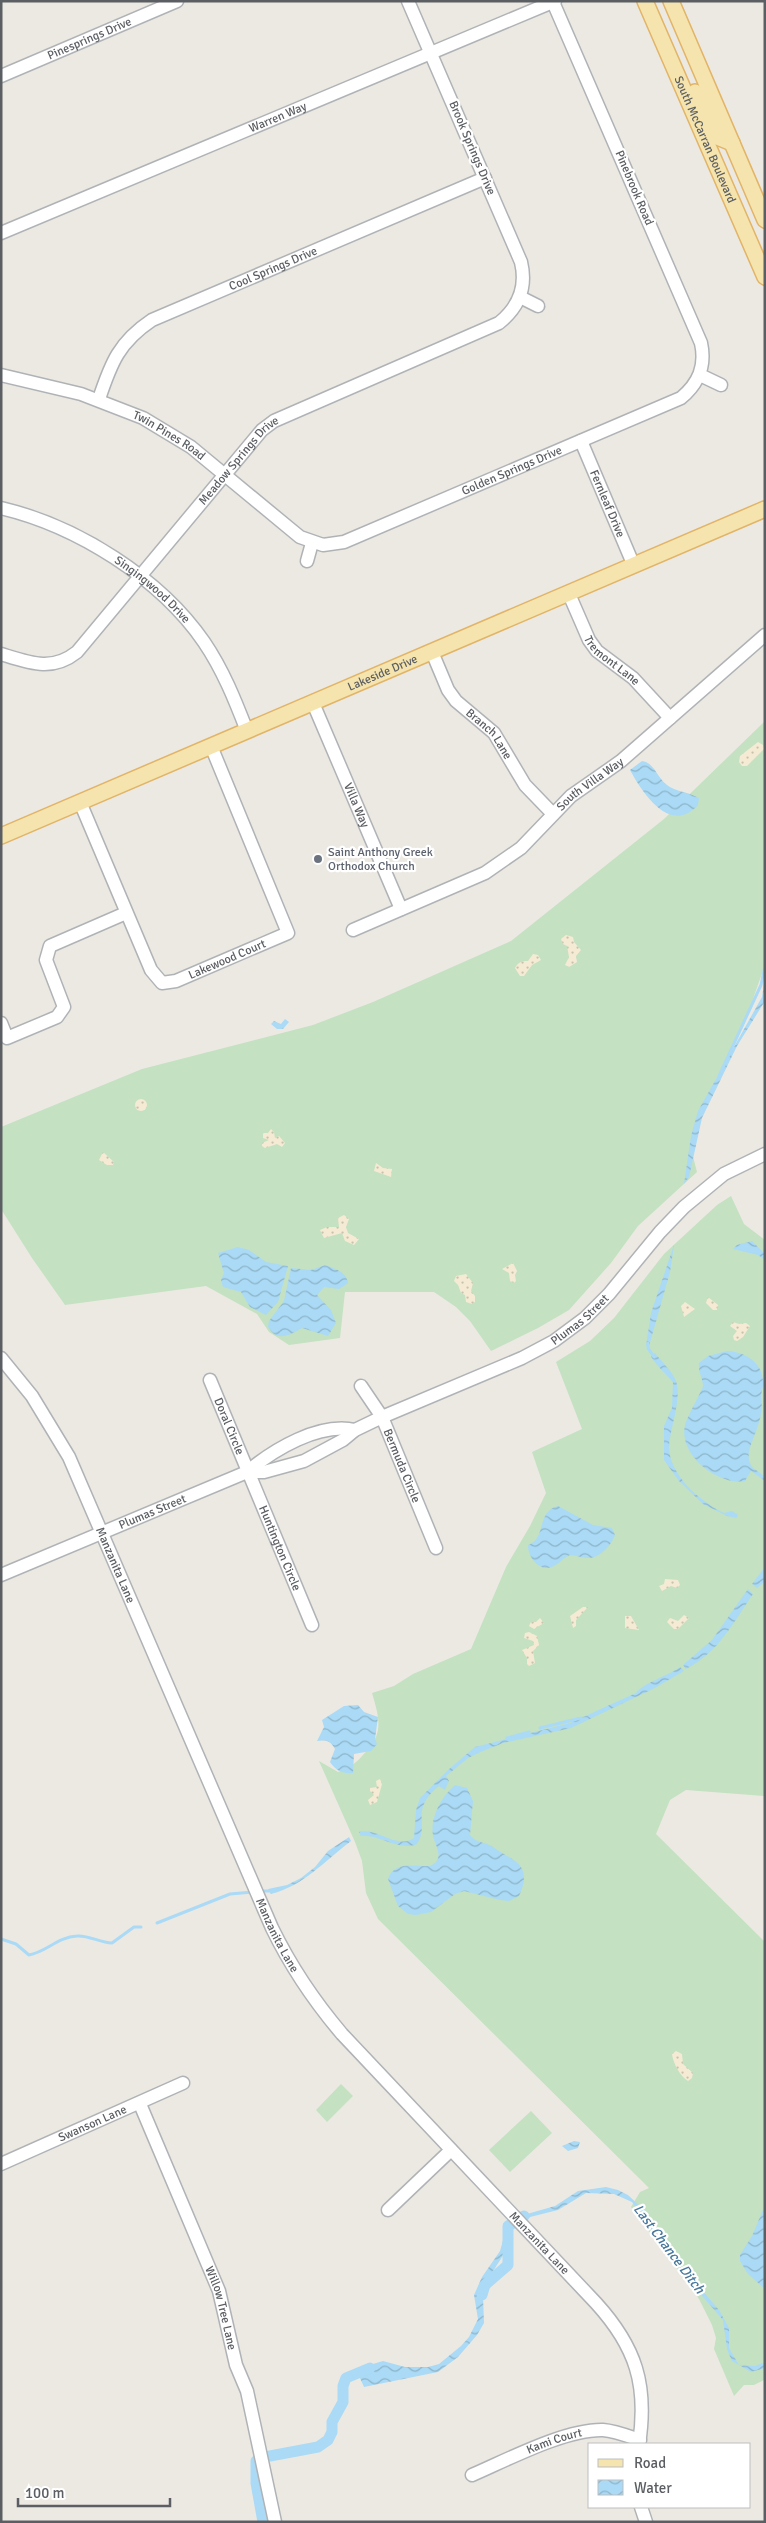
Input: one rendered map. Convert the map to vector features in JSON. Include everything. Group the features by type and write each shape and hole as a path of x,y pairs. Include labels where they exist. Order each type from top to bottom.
{"main road":[{"name":"South McCarran Boulevard","path":"645,1 765,277"},
{"name":"South McCarran Boulevard","path":"670,1 765,220"},
{"path":"661,39 682,62 715,136 732,142"},
{"name":"Lakeside Drive","path":"1,836 765,509"}],"street":[{"name":"Pinesprings Drive","path":"1,76 177,1"},
{"name":"Brook Springs Drive","path":"408,1 521,262 523,286 520,298"},
{"name":"Warren Way","path":"1,233 430,52 554,2"},
{"name":"Pinebrook Road","path":"554,2 701,343 703,354 700,375"},
{"name":"Cool Springs Drive","path":"99,399 117,352 132,334 152,320 485,178"},
{"path":"520,298 538,306"},
{"name":"Meadow Springs Drive","path":"1,654 36,665 48,666 68,659 77,652 262,430 274,421 499,323 508,316 520,298"},
{"path":"700,375 721,385"},
{"name":"Golden Springs Drive","path":"312,543 324,545 344,542 681,398 690,391 700,375"},
{"name":"Twin Pines Road","path":"1,376 99,399 143,418 166,431 300,537 312,543"},
{"name":"Fernleaf Drive","path":"581,440 634,566"},
{"name":"Singingwood Drive","path":"1,508 41,520 93,544 139,577 168,602 203,641 229,685 248,731"},
{"path":"307,561 312,543"},
{"name":"Tremont Lane","path":"569,594 589,640 596,651 633,678 670,718"},
{"name":"South Villa Way","path":"353,930 491,869 521,848 571,796 621,761 765,635"},
{"name":"Branch Lane","path":"432,652 448,690 456,702 494,733 525,785 553,814"},
{"name":"Villa Way","path":"313,702 401,909"},
{"name":"Lakewood Court","path":"80,802 151,970 162,983 176,981 288,933 211,746"},
{"path":"1,1023 8,1038 57,1017 64,1007 46,960 50,946 126,913"},
{"name":"Plumas Street","path":"247,1472 264,1472 304,1461 343,1440 355,1430 522,1358 570,1331 609,1294 648,1245 684,1208 724,1174 765,1154"},
{"name":"Manzanita Lane","path":"1,1358 32,1396 58,1436 103,1533 282,1948 314,2001 342,2034 605,2313 625,2341 636,2365 641,2388 643,2412 639,2442"},
{"name":"Doral Circle","path":"210,1380 247,1472"},
{"name":"Bermuda Circle","path":"361,1386 382,1417 436,1548"},
{"name":"Plumas Street","path":"1,1575 247,1472 268,1456 300,1438 340,1428 355,1430"},
{"name":"Huntington Circle","path":"247,1472 312,1625"},
{"name":"Swanson Lane","path":"1,2164 140,2104 183,2083"},
{"name":"Willow Tree Lane","path":"140,2104 219,2291 236,2366 248,2391 275,2522"},
{"path":"388,2210 451,2150"},
{"name":"Kami Court","path":"472,2475 541,2446 590,2431 613,2432 639,2442"},
{"path":"641,2508 646,2522"}],"green space":[{"path":"765,721 765,965 748,1013 696,1121 691,1149 697,1172 638,1226 611,1263 569,1310 538,1328 491,1351 470,1321 456,1307 434,1292 345,1292 340,1338 289,1345 269,1332 257,1314 206,1286 65,1305 1,1209 1,1127 142,1069 313,1025 373,1002 511,941 664,819"},
{"path":"731,1196 744,1224 765,1240 765,1796 686,1790 670,1800 656,1834 765,1942 765,2375 764,2380 754,2385 744,2385 734,2396 714,2349 716,2338 712,2325 699,2299 631,2207 640,2192 649,2188 378,1919 366,1893 362,1861 355,1842 319,1761 338,1772 349,1767 370,1747 377,1733 378,1726 377,1711 372,1693 394,1686 413,1674 471,1649 506,1567 530,1526 546,1493 532,1452 582,1429 556,1362 590,1341 614,1318 664,1254 717,1205"},
{"path":"341,2084 353,2096 327,2122 316,2110"},
{"path":"531,2111 552,2133 510,2172 489,2150"}],"sand":[{"path":"758,742 763,745 764,749 747,766 742,766 739,762 740,756"},
{"path":"566,935 573,937 574,942 581,950 576,956 577,962 569,967 565,965 569,957 567,946 563,944 561,939"},
{"path":"533,954 538,955 541,960 532,965 524,976 520,976 515,968 516,966 520,962 528,961"},
{"path":"143,1099 146,1100 146,1110 139,1111 136,1110 135,1103 136,1100"},
{"path":"271,1129 274,1132 275,1138 279,1136 285,1143 282,1147 277,1144 265,1148 262,1146 262,1143 269,1140 263,1138 263,1133 268,1133"},
{"path":"103,1152 114,1162 113,1165 107,1165 99,1160"},
{"path":"376,1163 383,1168 392,1169 391,1177 374,1171"},
{"path":"344,1215 349,1219 346,1227 348,1233 359,1239 354,1245 345,1241 342,1233 324,1238 320,1230 327,1227 339,1227 338,1218"},
{"path":"513,1263 517,1271 514,1283 510,1281 509,1273 502,1269"},
{"path":"466,1274 473,1283 471,1291 475,1296 475,1302 472,1304 466,1302 465,1295 461,1293 454,1281 456,1276"},
{"path":"708,1297 718,1305 717,1310 713,1310 706,1303"},
{"path":"685,1302 695,1309 684,1317 681,1306"},
{"path":"733,1322 739,1324 746,1323 750,1326 743,1337 737,1341 734,1340 733,1336 737,1331 730,1326"},
{"path":"665,1579 678,1580 680,1585 677,1588 671,1586 662,1591 659,1586 664,1584"},
{"path":"583,1607 588,1607 576,1620 576,1626 573,1628 570,1616"},
{"path":"684,1615 689,1618 678,1629 674,1629 667,1622 670,1618 678,1621"},
{"path":"625,1616 631,1616 639,1630 625,1628"},
{"path":"540,1618 544,1623 534,1629 529,1626 531,1622 536,1622"},
{"path":"529,1632 537,1636 539,1645 533,1651 535,1663 529,1666 522,1650 534,1645 533,1641 524,1638 525,1633"},
{"path":"380,1779 382,1784 377,1802 370,1805 368,1800 374,1795 370,1788 377,1787 376,1781"},
{"path":"676,2051 682,2054 683,2064 693,2073 692,2078 688,2081 680,2073 674,2061 672,2054"}],"water":[{"path":"642,761 650,765 670,787 699,798 698,805 688,813 677,816 667,813 658,807 649,799 630,770"},
{"path":"765,978 765,1001 737,1046 702,1118 689,1177 684,1184 691,1136 698,1111 762,997"},
{"path":"285,1019 289,1022 283,1029 277,1029 271,1024 274,1021 281,1024"},
{"path":"752,1241 765,1254 765,1260 758,1255 733,1249 737,1245"},
{"path":"674,1245 670,1272 649,1346 646,1346 651,1313"},
{"path":"238,1247 249,1250 266,1262 288,1266 278,1302 266,1315 250,1307 241,1292 223,1287 221,1280 224,1273 218,1253"},
{"path":"325,1265 342,1273 348,1283 339,1289 324,1287 317,1295 331,1310 336,1323 328,1336 302,1328 288,1335 275,1335 268,1327 269,1321 284,1301 291,1268 311,1270"},
{"path":"727,1351 740,1353 751,1359 756,1363 762,1374 762,1407 758,1426 749,1450 749,1457 751,1465 765,1477 765,1481 751,1471 745,1481 723,1479 712,1473 694,1457 684,1436 685,1425 703,1386 699,1363 708,1356"},
{"path":"655,1353 676,1381 678,1396 669,1447 674,1468 696,1495 724,1513 732,1511 738,1515 737,1518 727,1516 703,1504 679,1481 664,1460 664,1426 672,1408 673,1382 652,1359 651,1356"},
{"path":"558,1506 593,1525 612,1528 615,1535 608,1547 600,1554 591,1558 570,1555 552,1567 543,1567 535,1562 528,1550 528,1545 538,1537 547,1513"},
{"path":"765,1567 765,1581 757,1588 752,1584"},
{"path":"748,1589 753,1594 724,1636 707,1655 686,1669 683,1665 712,1640"},
{"path":"680,1667 684,1671 653,1689 571,1728 503,1743 468,1758 446,1776 449,1781 445,1790 439,1786 425,1803 422,1810 422,1830 417,1844 403,1846 368,1836 361,1836 359,1832 366,1831 394,1840 407,1841 414,1838 416,1810 420,1798 475,1747 570,1723 636,1693 644,1686"},
{"path":"358,1705 364,1712 378,1717 375,1739 377,1744 371,1751 354,1754 353,1773 346,1773 337,1770 330,1762 335,1749 331,1744 325,1741 317,1741 324,1727 322,1720 344,1706"},
{"path":"455,1785 467,1788 473,1801 470,1835 514,1860 522,1868 524,1878 522,1890 519,1896 509,1901 464,1891 455,1894 431,1912 416,1915 408,1914 398,1906 388,1879 395,1869 400,1867 430,1866 438,1859 439,1856 433,1835 433,1821 438,1807"},
{"path":"349,1837 351,1841 304,1879 271,1894 268,1889 287,1885 301,1878 315,1867 328,1851"},
{"path":"574,2141 580,2142 578,2148 568,2151 562,2146"},
{"path":"606,2187 628,2195 646,2212 678,2262 719,2310 729,2328 729,2348 739,2365 755,2366 765,2362 765,2368 751,2372 732,2361 727,2349 723,2320 673,2262 632,2202 614,2194 586,2193 558,2210 530,2217 511,2231 509,2246 490,2276 483,2296 484,2323 477,2335 458,2357 438,2372 364,2387 356,2369 383,2361 405,2367 428,2367 439,2364 461,2346 469,2337 478,2319 474,2295 482,2277 500,2251 507,2227 527,2214 555,2206 578,2191"},
{"path":"765,2205 765,2289 748,2274 740,2261 740,2255 752,2236"}],"waterway":[{"path":"719,1076 761,985 765,966"},
{"path":"648,1343 648,1348 654,1357"},
{"path":"540,1728 581,1718"},
{"path":"507,1738 529,1732"},
{"path":"259,1891 273,1891"},
{"path":"157,1923 230,1894 253,1892"},
{"path":"1,1939 16,1944 29,1955 70,1937 81,1936 112,1943 134,1927 141,1927"},
{"name":"Last Chance Ditch","path":"482,2295 485,2285 508,2265 508,2226 524,2216"},
{"name":"Last Chance Ditch","path":"270,2456 318,2447 328,2440 332,2432 332,2422 343,2402 343,2386 346,2378 370,2368"},
{"name":"Last Chance Ditch","path":"256,2461 256,2483 263,2522"}],"place":[{"name":"Saint Anthony Greek Orthodox Church","path":"318,859"}]}
